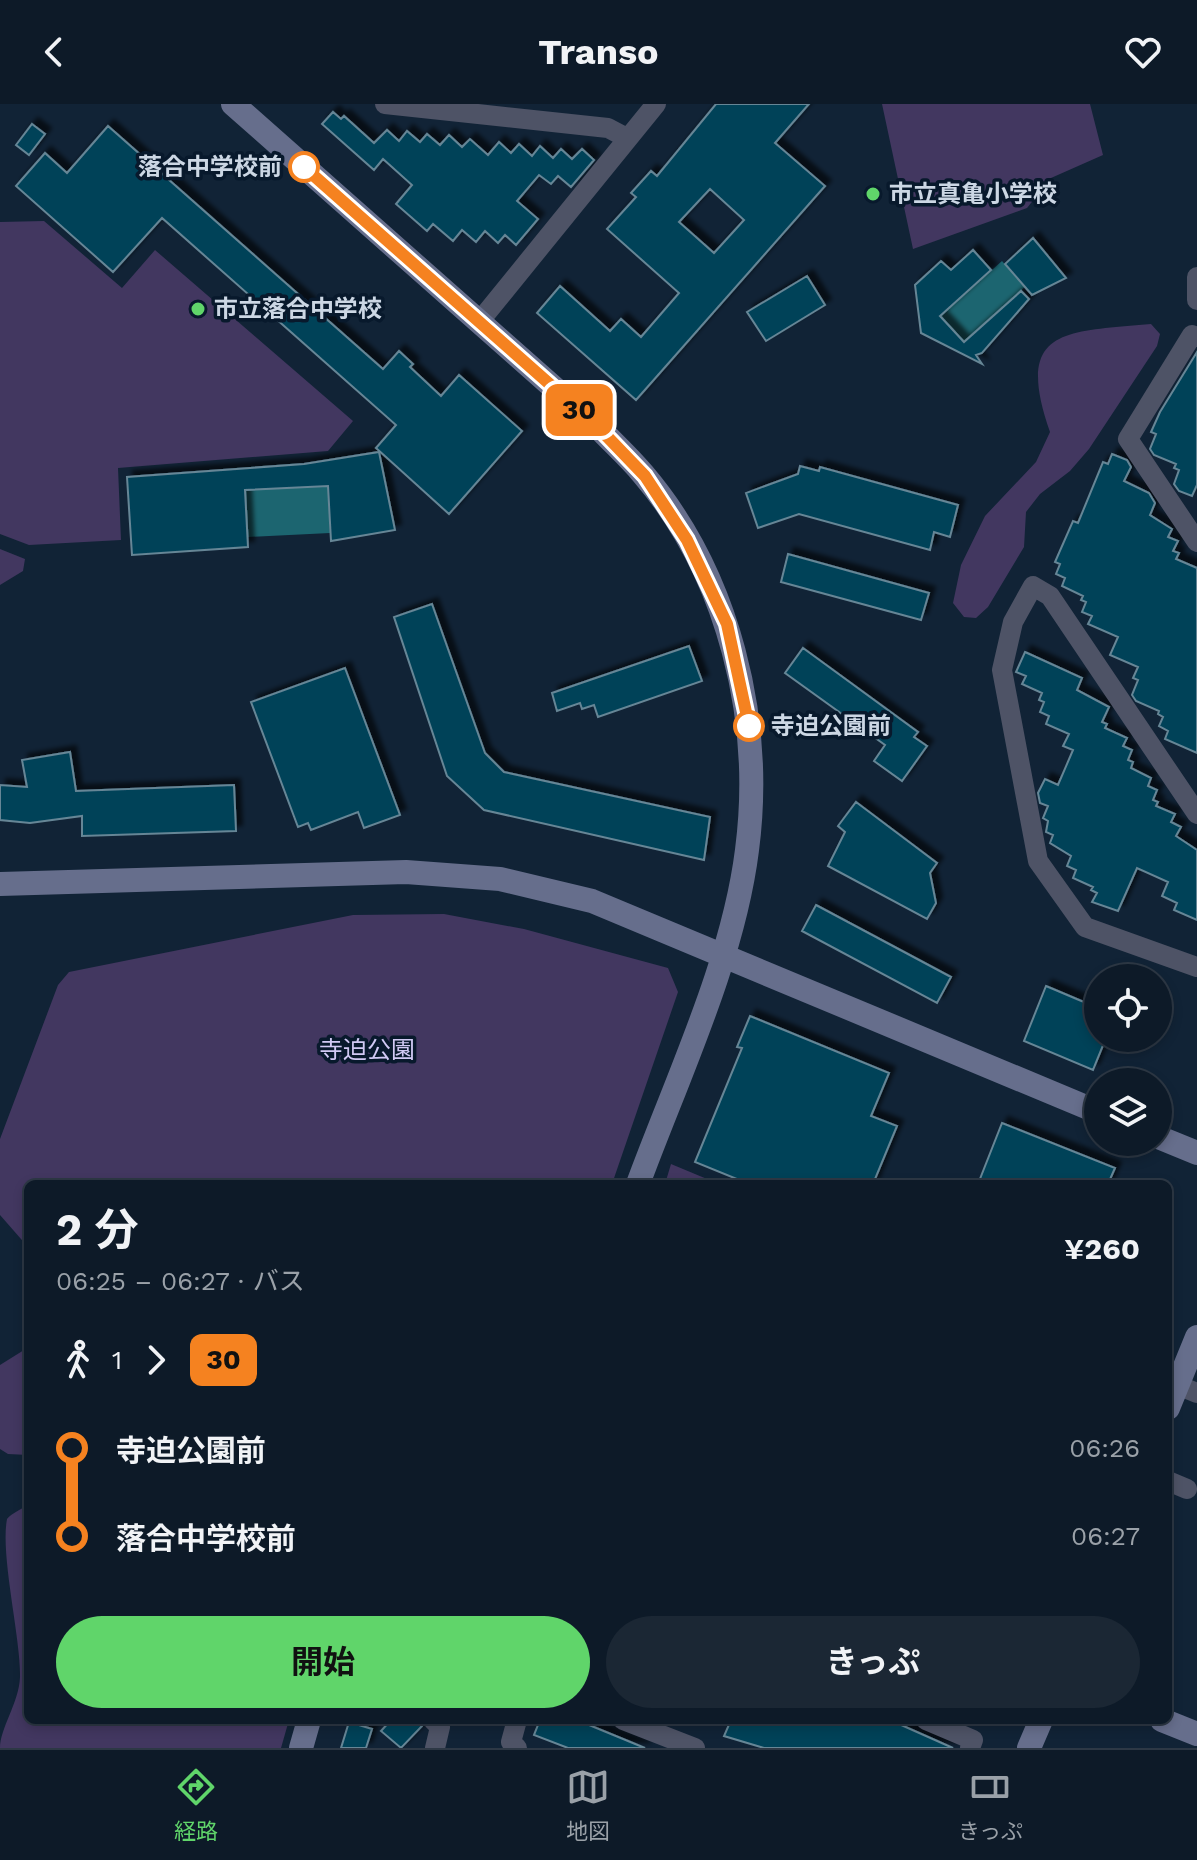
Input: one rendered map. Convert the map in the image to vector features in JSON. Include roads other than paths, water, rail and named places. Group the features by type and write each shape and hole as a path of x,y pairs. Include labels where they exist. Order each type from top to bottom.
{"street":[{"path":"233,104 597,426 645,476 687,540 727,624 745,694 753,760 747,851 722,956 639,1180"},
{"path":"385,104 608,128 627,138"},
{"path":"479,322 656,104"},
{"path":"1197,277 1197,300"},
{"path":"1197,337 1192,335 1128,439 1197,542"},
{"path":"1197,814 1050,596 1033,586 1013,622 1002,670 1038,861 1085,927 1197,967"},
{"path":"0,884 406,872 500,879 592,901 1084,1106"},
{"path":"1172,1143 1197,1153"},
{"path":"1172,1398 1197,1337"},
{"path":"1172,1383 1197,1393"},
{"path":"301,1748 308,1724"},
{"path":"435,1748 440,1727 437,1724"},
{"path":"516,1724 511,1742 517,1748"},
{"path":"633,1724 695,1748"},
{"path":"935,1724 973,1740 970,1748"},
{"path":"1029,1748 1039,1724"},
{"path":"1172,1724 1197,1734"}],"place":[{"name":"落合中学校前","path":"304,167"},
{"name":"市立真亀小学校","path":"873,194"},
{"name":"市立落合中学校","path":"198,309"},
{"name":"寺迫公園前","path":"749,726"}],"park label":[{"name":"寺迫公園","path":"367,1050"}]}
